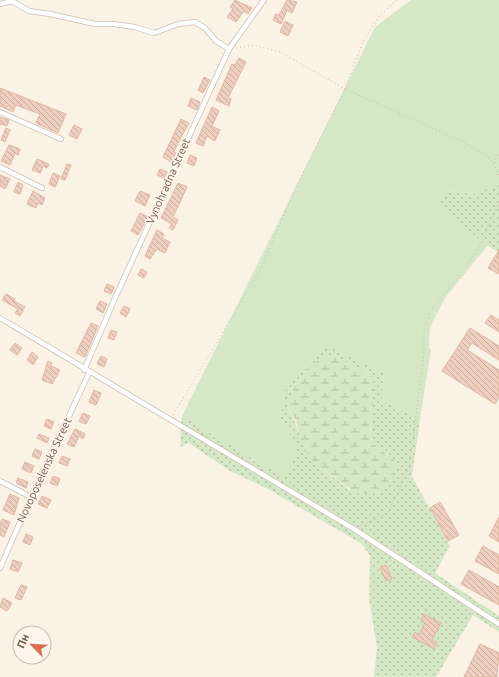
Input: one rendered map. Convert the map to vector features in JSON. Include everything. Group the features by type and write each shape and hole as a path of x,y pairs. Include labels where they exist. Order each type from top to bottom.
{"street":[{"path":"0,4 12,0 29,11 95,24 113,24 135,27 154,32 178,24 195,22 205,28 216,41 229,49"},
{"name":"Vynohradna Street","path":"84,370 115,298 229,49 264,0"},
{"path":"0,112 61,139"},
{"path":"0,167 42,188"},
{"path":"0,318 84,370 354,529 499,624"},
{"name":"Novoposelenska Street","path":"0,568 31,497 90,373"},
{"path":"0,482 31,497"}],"path":[{"path":"170,420 233,318 258,274 296,188 345,89 363,42 379,16 397,0"},
{"path":"229,49 254,45 280,52 345,89 466,143 487,156 494,163 499,176"},
{"path":"494,163 499,153"},
{"path":"354,529 387,514 409,468 424,352 424,330 430,313 477,251 499,203"}],"green space":[{"path":"411,0 499,0 499,185 472,194 446,190 438,205 487,246 445,298 430,327 429,348 431,350 420,419 382,400 384,373 327,346 303,368 285,391 280,417 292,438 297,454 284,477 182,416 375,27"},
{"path":"499,185 499,252 487,246 438,205 446,190 472,194"},
{"path":"327,346 384,373 382,400 420,419 412,476 450,546 435,573 499,616 499,632 473,615 436,677 374,677 377,647 369,600 370,556 362,544 268,489 228,470 189,443 180,447 182,416 284,477 292,438 280,417 285,391 303,368","holes":["331,356 370,373 371,438 380,450 389,455 350,490 311,458 287,407 302,375 314,363 322,359"]},
{"path":"331,356 370,373 374,378 370,430 371,437 378,448 394,460 396,467 391,479 385,488 381,490 368,493 356,493 317,465 311,459 301,440 296,420 287,407 302,375 314,363"}],"building":[{"path":"235,0 252,8 248,14 244,11 236,22 227,17 233,9 230,7"},
{"path":"287,0 297,2 292,13 287,10 281,24 273,20 276,14 279,15"},
{"path":"285,21 293,25 288,36 280,32"},
{"path":"239,58 246,62 228,98 231,99 229,106 216,100 232,64 235,65"},
{"path":"204,77 210,80 203,93 198,90"},
{"path":"0,88 66,114 58,133 36,123 40,114 16,105 13,112 0,106"},
{"path":"191,98 200,102 197,110 188,106"},
{"path":"212,107 219,111 212,126 220,130 215,141 207,136 203,146 196,143"},
{"path":"0,117 9,120 7,126 0,124"},
{"path":"181,119 189,123 177,145 174,152 176,153 171,162 163,157"},
{"path":"74,125 82,129 77,139 69,135"},
{"path":"6,128 10,130 5,142 1,140"},
{"path":"9,145 20,149 18,155 15,153 10,165 1,161"},
{"path":"190,155 197,158 194,166 187,163"},
{"path":"37,159 49,164 47,168 43,166 40,173 32,170"},
{"path":"67,164 71,165 65,180 61,179"},
{"path":"160,169 167,172 164,178 157,175"},
{"path":"53,173 60,176 55,187 49,184"},
{"path":"0,175 10,179 5,189 0,186"},
{"path":"18,182 23,185 20,194 14,192"},
{"path":"178,183 187,187 173,217 178,220 173,230 169,228 172,224 161,218"},
{"path":"33,191 45,198 42,205 38,203 36,208 27,204"},
{"path":"140,191 150,195 145,206 135,201"},
{"path":"140,213 148,217 138,235 131,231"},
{"path":"157,230 164,234 162,238 170,242 165,253 157,249 150,259 145,256"},
{"path":"499,250 499,274 488,268"},
{"path":"141,269 147,272 144,278 138,275"},
{"path":"107,284 114,287 111,294 104,291"},
{"path":"6,294 15,299 14,301 25,307 20,316 15,313 18,309 2,300"},
{"path":"100,301 107,304 103,313 96,309"},
{"path":"124,306 130,309 126,317 120,313"},
{"path":"491,315 499,320 499,332 485,323"},
{"path":"91,323 98,326 85,357 76,353"},
{"path":"470,328 499,346 499,360 472,343 467,350 499,370 499,397 495,404 442,371"},
{"path":"111,330 117,332 114,340 108,338"},
{"path":"15,343 22,348 17,355 10,350"},
{"path":"32,352 38,357 33,365 27,360"},
{"path":"101,356 107,359 104,367 97,364"},
{"path":"48,361 52,363 51,366 60,370 52,384 42,380"},
{"path":"94,390 101,393 96,405 89,402"},
{"path":"83,413 90,416 86,424 79,421"},
{"path":"47,419 54,422 51,429 44,426"},
{"path":"75,429 85,434 83,439 79,436 74,447 67,444"},
{"path":"39,434 49,438 47,443 37,438"},
{"path":"35,449 42,452 39,459 32,456"},
{"path":"62,456 70,459 67,466 59,463"},
{"path":"25,462 34,466 31,473 22,469"},
{"path":"53,476 60,479 57,486 50,483"},
{"path":"18,478 28,482 26,488 16,483"},
{"path":"10,494 19,498 14,515 3,510"},
{"path":"42,496 51,500 47,508 38,504"},
{"path":"440,502 459,535 448,541 430,508"},
{"path":"499,517 499,542 489,536"},
{"path":"2,519 10,522 4,537 0,535 0,525"},
{"path":"26,534 33,537 30,545 23,542"},
{"path":"483,546 499,555 499,574 475,561"},
{"path":"13,560 22,563 18,572 10,569"},
{"path":"386,565 392,579 386,581 380,568"},
{"path":"469,570 499,587 499,605 461,584"},
{"path":"21,585 27,587 21,600 15,598"},
{"path":"3,598 12,603 7,611 0,607"},
{"path":"424,614 441,623 432,640 437,642 434,649 412,637 415,632 419,635 425,623 421,620"},
{"path":"480,644 499,653 497,677 464,677"}]}
